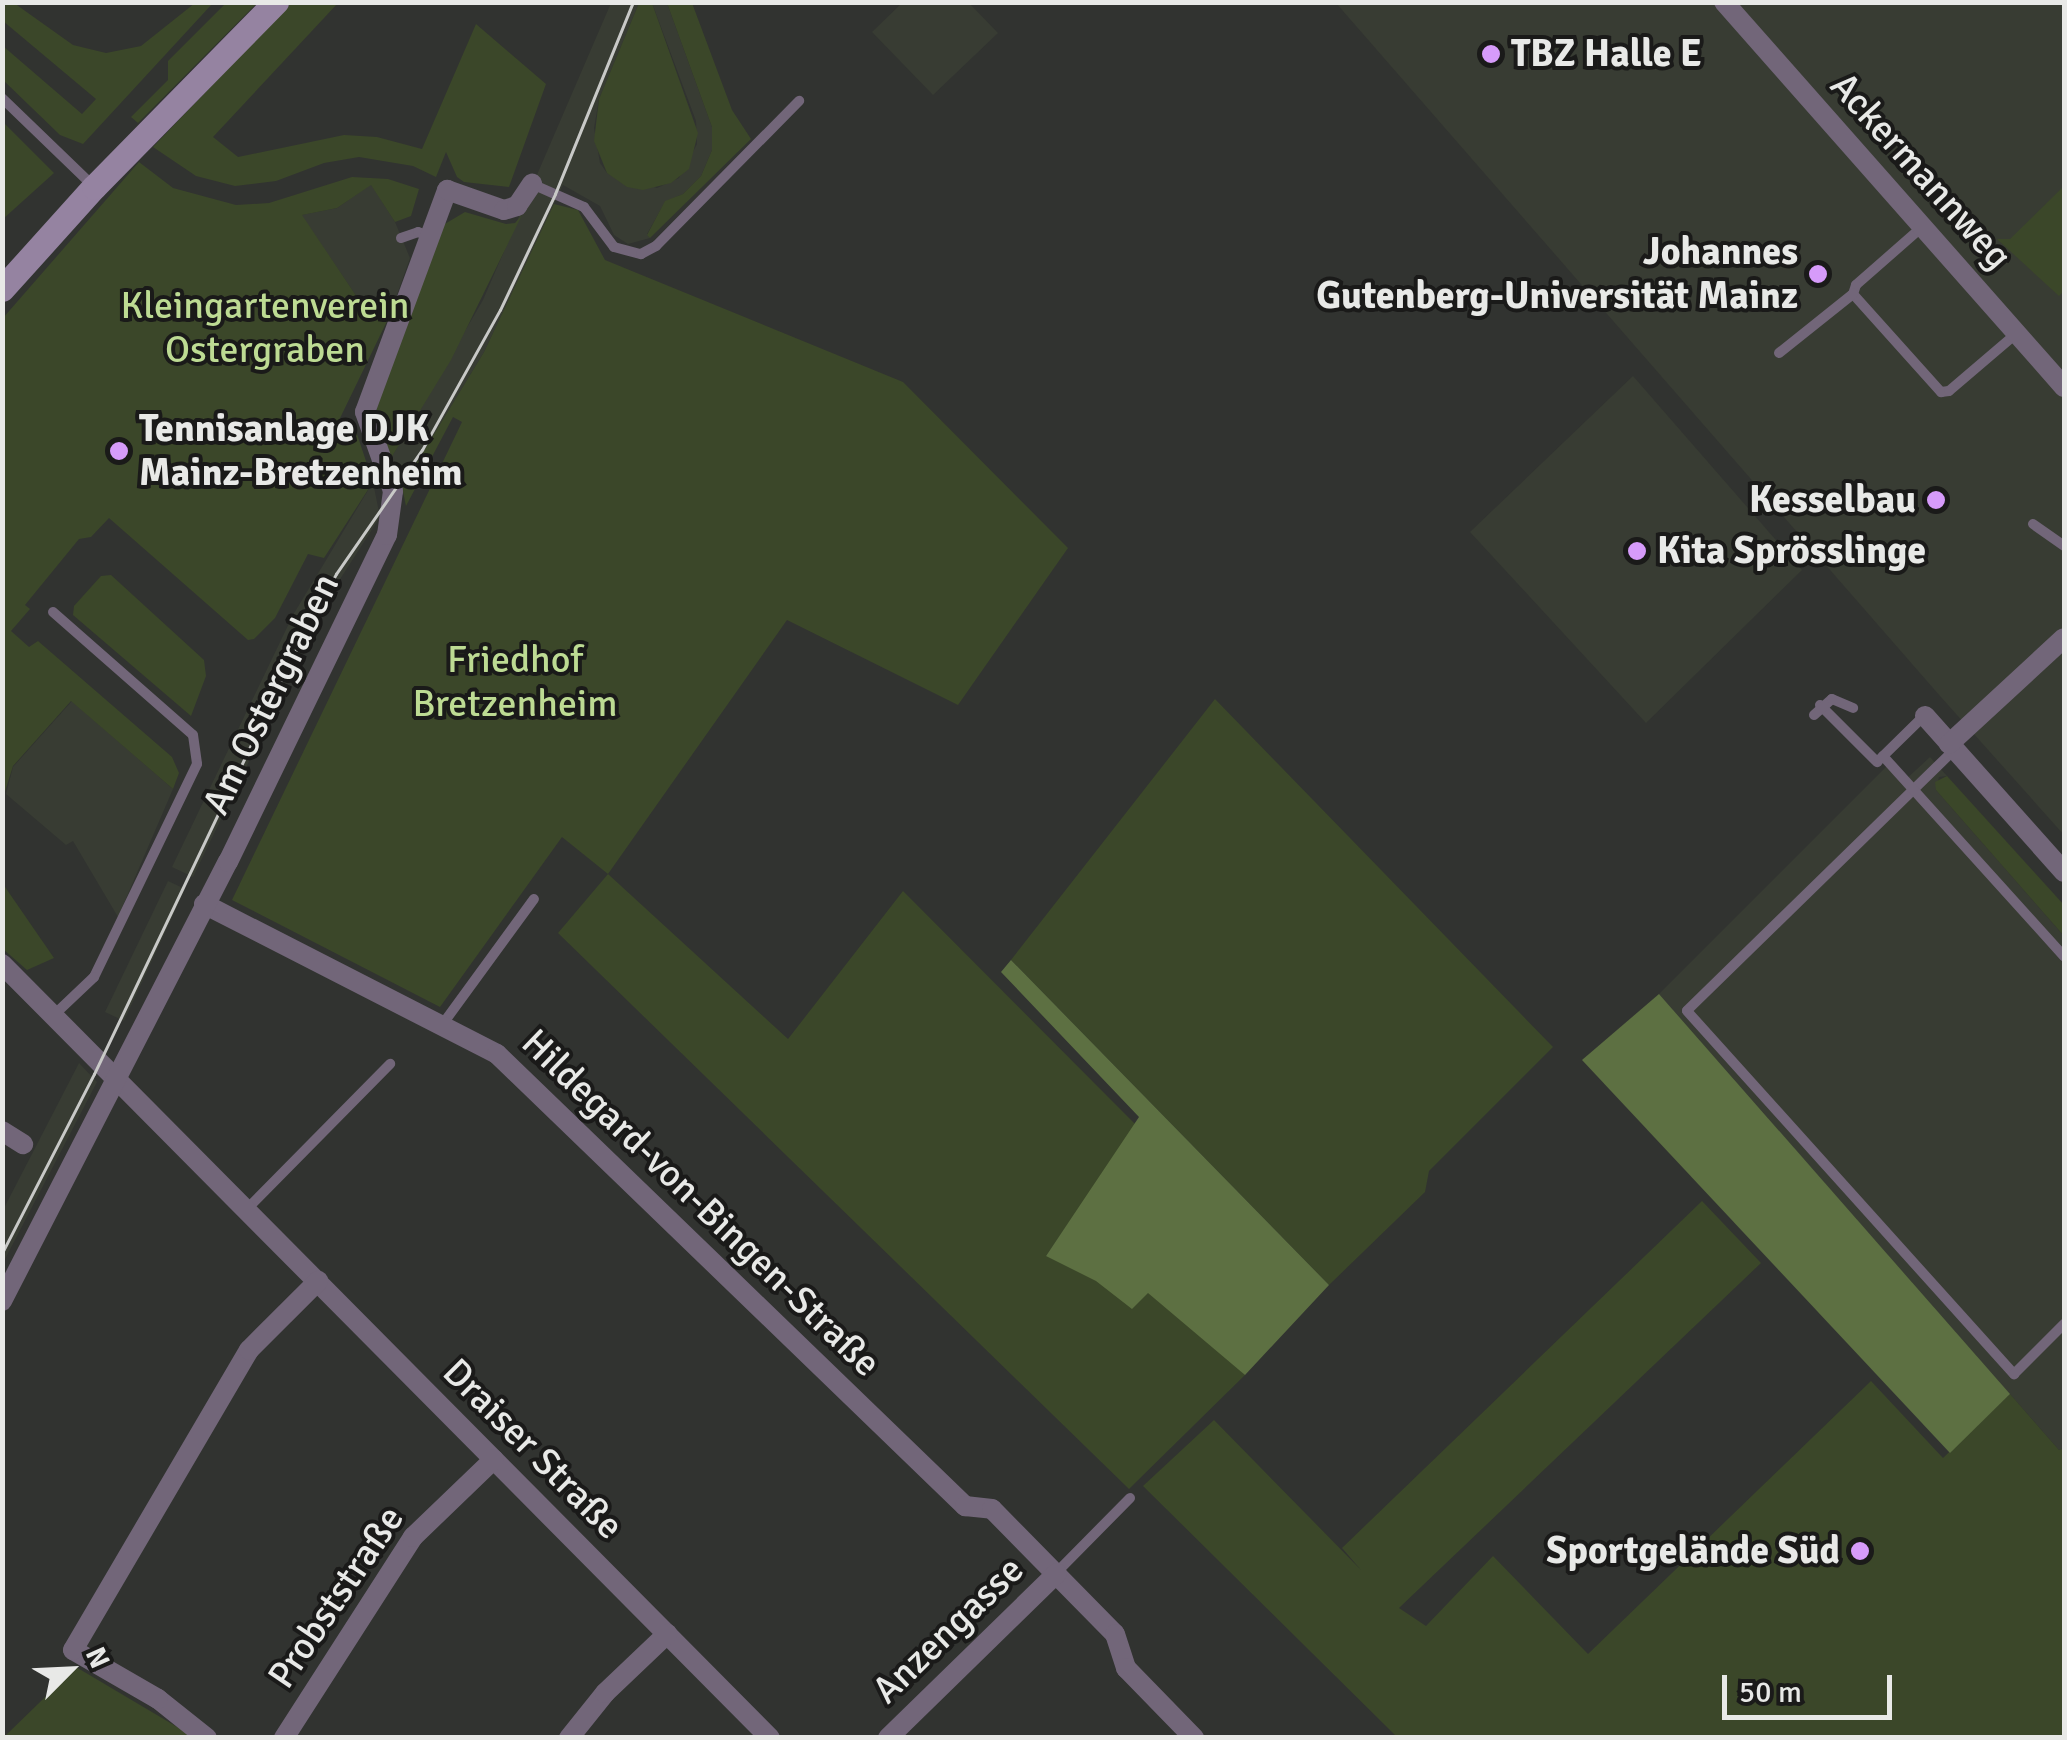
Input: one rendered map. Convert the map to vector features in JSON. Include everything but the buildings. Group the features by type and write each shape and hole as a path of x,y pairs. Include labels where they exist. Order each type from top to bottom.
{"main road":[{"path":"2,289 94,187 276,2"}],"street":[{"name":"Ackermannweg","path":"1724,2 2064,387"},
{"name":"Am Ostergraben","path":"2,1301 388,535 394,492 365,412 446,190 504,210 517,206 532,184"},
{"path":"1952,747 1979,716 2064,638"},
{"path":"1925,716 2064,872"},
{"name":"Hildegard-von-Bingen-Straße","path":"204,904 498,1054 964,1506 992,1509 1115,1634 1126,1668 1194,1738"},
{"name":"Draiser Straße","path":"2,964 770,1738"},
{"path":"2,1130 23,1144"},
{"path":"208,1738 158,1699 72,1650 249,1350 318,1281"},
{"name":"Probststraße","path":"284,1738 414,1537 494,1459"},
{"name":"Anzengasse","path":"888,1738 1057,1573"},
{"path":"569,1738 606,1693 667,1634"}],"lane":[{"path":"2,98 94,187"},
{"path":"532,184 584,206 614,247 641,254 656,246 799,102"},
{"path":"1779,352 1853,294 1856,285 1922,226"},
{"path":"401,238 418,232 429,236"},
{"path":"1853,294 1941,392 1949,392 2017,334"},
{"path":"2032,524 2064,546"},
{"path":"53,612 193,735 197,764 94,977 53,1016"},
{"path":"1853,708 1832,698 1819,709 1914,787 2064,956"},
{"path":"1878,761 1925,716"},
{"path":"1952,747 1688,1011 2014,1374 2064,1324"},
{"path":"442,1025 534,899"},
{"path":"247,1209 390,1064"},
{"path":"1057,1573 1130,1498"}],"shaded area":[{"path":"611,3 639,3 599,99 594,128 600,163 607,173 657,188 679,178 697,144 696,121 652,3 667,3 712,127 712,150 701,176 683,194 665,202 647,234 650,238 628,244 614,235 600,206 563,185 484,352 402,487 391,458 483,300"},
{"path":"902,3 969,3 998,33 933,95 872,32"},
{"name":"Johannes Gutenberg-Universität Mainz","path":"1336,3 2064,3 2064,835 1940,696"},
{"path":"371,184 395,222 410,258 389,317 361,303 301,215 337,208"},
{"name":"Kita Sprösslinge","path":"1633,376 1802,570 1646,723 1470,532"},
{"path":"373,482 380,517 328,598 193,877 172,867 293,615"},
{"path":"72,701 173,789 118,917 73,841 66,845 6,794 13,767"},
{"path":"1930,757 1947,776 1939,777 1936,790 2064,936 2064,1448 2059,1450 1659,994 1887,766 1903,782"},
{"path":"168,881 185,889 124,1021 105,1012"},
{"path":"79,1063 97,1082 3,1263 3,1210"}],"green space":[{"path":"3,2 14,3 73,45 106,53 141,46 195,3 213,3 83,144 60,135 3,80 3,46 82,114 96,99 3,21"},
{"path":"226,3 257,3 138,123 131,117 168,80 168,61"},
{"path":"291,3 338,3 213,137 238,157 344,135 377,137 422,149 476,24 546,84 509,187 464,182 457,177 446,152 436,177 413,166 359,157 324,163 276,181 235,186 196,176 153,147"},
{"path":"639,3 652,3 698,133 689,169 671,183 643,190 627,187 607,173 594,141 599,99"},
{"path":"667,3 692,3 732,110 751,139 650,238 647,235 665,201 683,194 701,176 712,150 712,127"},
{"path":"2,121 54,173 3,219 2,219"},
{"name":"Kleingartenverein Ostergraben","path":"139,162 173,188 236,205 269,203 352,177 388,179 419,189 411,216 395,222 371,185 337,208 302,215 361,303 389,317 328,443 335,446 340,429 353,422 373,482 324,558 308,554 275,618 254,639 248,640 109,518 91,537 79,539 25,605 30,609 11,631 29,647 38,641 172,757 179,773 173,789 71,701 13,766 3,798 3,318"},
{"path":"2064,186 2064,291 2059,296 1997,239 2010,239"},
{"name":"Friedhof Bretzenheim","path":"554,204 578,210 605,260 903,382 1068,548 958,705 787,620 608,874 562,837 440,1007 232,900 462,422 453,417 406,506 402,487 484,352"},
{"path":"465,212 506,224 515,223 522,215 451,360 391,458 376,414 378,400 443,225"},
{"path":"111,575 204,660 206,676 191,716 73,615 74,606 101,576"},
{"path":"1215,699 1553,1047 1429,1171 1425,1192 1329,1285 1011,960"},
{"path":"1947,776 2064,905 2064,936 1936,790 1935,782"},
{"path":"608,874 788,1039 903,891 1136,1125 1046,1256 1127,1250 1245,1375 1129,1489 558,933"},
{"path":"3,884 54,958 27,970 3,949"},
{"path":"1011,960 1329,1285 1245,1375 1148,1293 1132,1309 1096,1281 1046,1256 1139,1117 1001,972"},
{"path":"1659,994 2010,1394 1950,1453 1582,1060"},
{"path":"1702,1201 1761,1263 1399,1608 1426,1626 1493,1556 1588,1654 1871,1381 1943,1458 2010,1394 2059,1450 2064,1448 2064,1737 1397,1737 1143,1486 1214,1420 1361,1570 1342,1548"},
{"path":"76,1667 194,1737 3,1738"}],"tram line":[{"path":"2,1253 94,1074 300,642 336,574 422,450 500,310 555,194 633,2"}],"place":[{"name":"TBZ Halle E","path":"1491,54"},
{"name":"Johannes Gutenberg-Universität Mainz","path":"1818,274"},
{"name":"Tennisanlage DJK Mainz-Bretzenheim","path":"119,451"},
{"name":"Kesselbau","path":"1936,500"},
{"name":"Kita Sprösslinge","path":"1637,551"},
{"name":"Sportgelände Süd","path":"1860,1551"}]}
